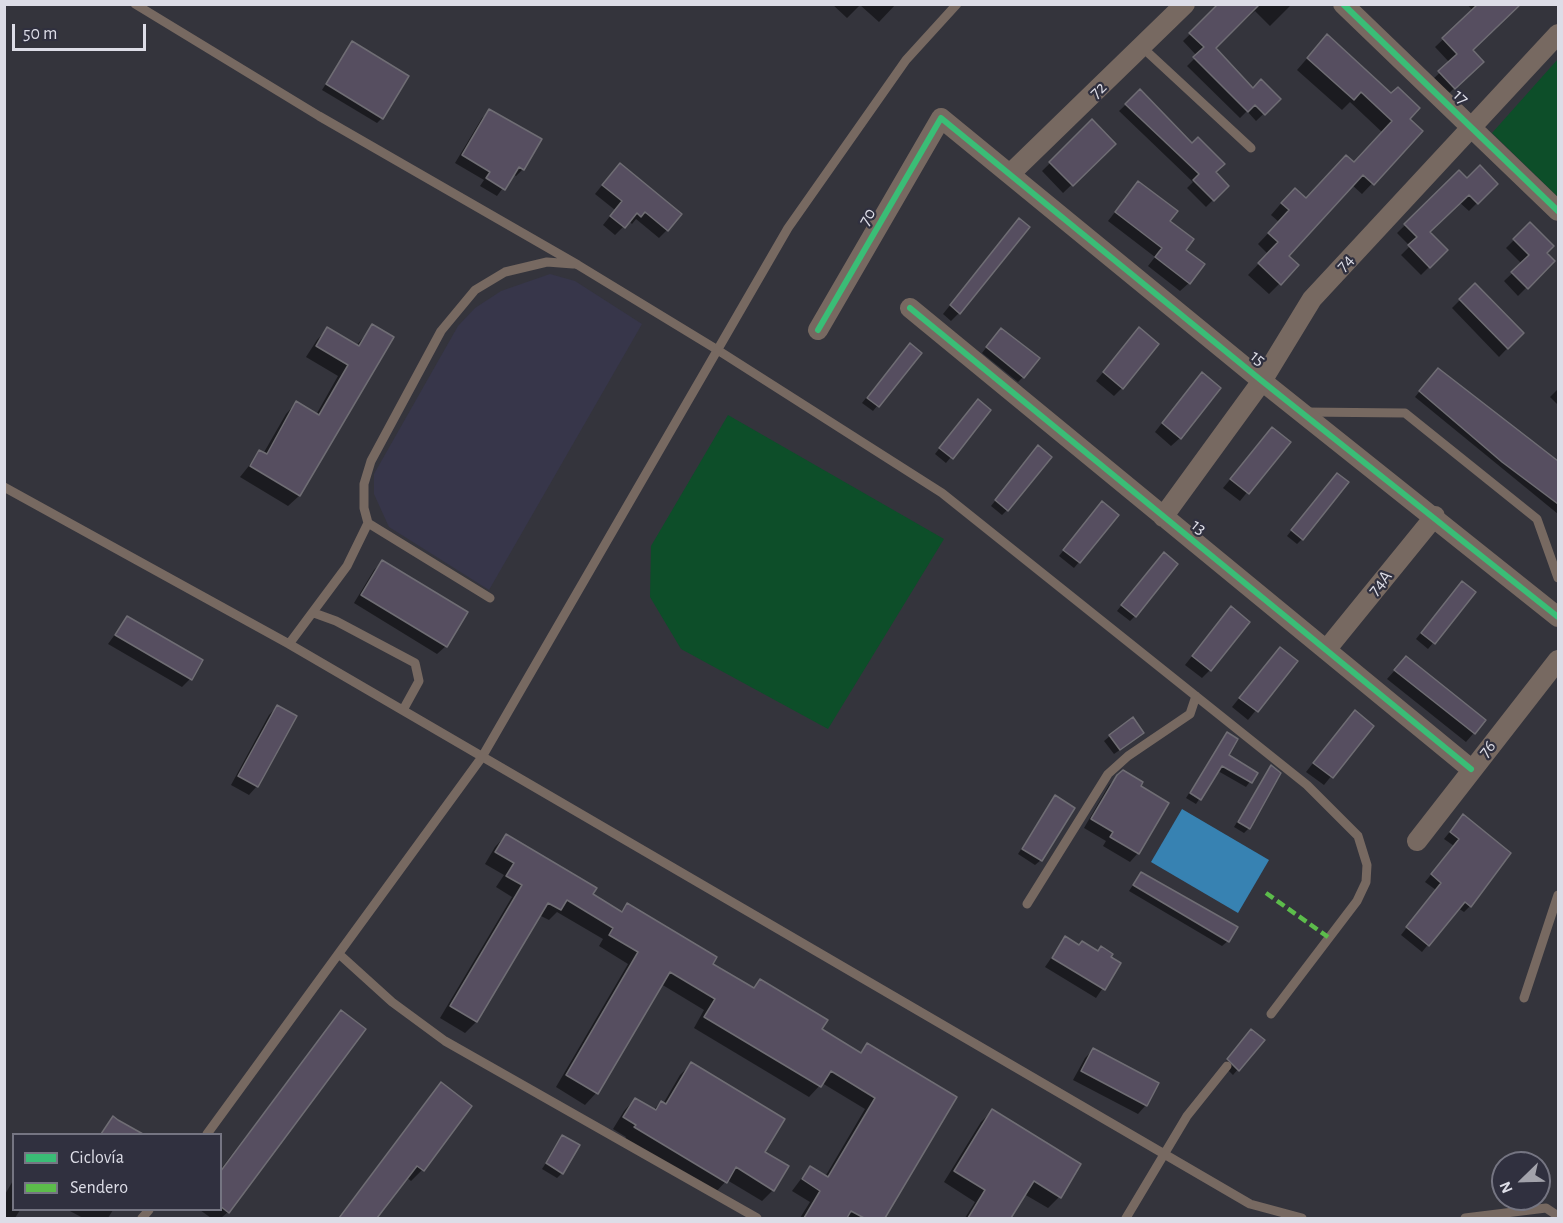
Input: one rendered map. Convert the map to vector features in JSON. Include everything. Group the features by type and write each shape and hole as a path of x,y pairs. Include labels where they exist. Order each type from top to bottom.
{"street":[{"name":"72","path":"1010,174 1143,48 1185,4"},
{"name":"17","path":"1343,4 1558,211"},
{"name":"74","path":"1163,517 1262,381 1312,299 1470,126 1558,34"},
{"name":"15","path":"942,118 1262,381 1435,516 1558,617"},
{"name":"70","path":"818,330 942,118"},
{"name":"13","path":"910,308 1471,769"},
{"name":"74A","path":"1326,650 1435,516"},
{"name":"76","path":"1417,841 1558,660"}],"lane":[{"path":"135,4 320,116 578,265 716,349 942,493 1314,792 1358,836 1367,865 1366,882 1358,901 1271,1014"},
{"path":"208,1133 482,757 788,228 906,60 957,4"},
{"path":"1143,48 1251,148"},
{"path":"289,644 347,566 368,523 364,508 364,484 371,461 441,331 475,290 505,272 547,262 578,265"},
{"path":"1302,412 1405,413 1537,519 1558,578"},
{"path":"4,487 289,644 1250,1204 1302,1218"},
{"path":"368,523 490,598"},
{"path":"314,613 336,621 415,663 419,681 403,710"},
{"path":"1027,904 1108,774 1128,756 1190,714 1196,696"},
{"path":"1524,998 1558,895"},
{"path":"339,954 393,1002 445,1041 757,1218"},
{"path":"1126,1218 1187,1116 1227,1066"},
{"path":"1465,1218 1546,1208 1558,1216"}],"shaded area":[{"path":"550,274 575,281 642,324 489,590 389,527 374,494 374,474 458,326 475,308 501,291"}],"green space":[{"path":"1558,59 1558,197 1492,133"},
{"path":"728,415 944,539 828,729 681,649 650,597 651,546"}],"water":[{"path":"1182,809 1269,860 1238,913 1151,862"}],"building":[{"path":"1218,4 1260,4 1216,48 1253,88 1261,79 1281,99 1265,115 1255,105 1248,112 1193,57 1204,47 1189,33"},
{"path":"1478,4 1521,4 1473,50 1484,62 1455,89 1438,71 1457,54 1442,38"},
{"path":"1327,34 1391,93 1398,87 1420,108 1410,119 1423,131 1374,185 1363,175 1289,256 1299,265 1281,285 1258,263 1278,242 1268,233 1289,210 1281,203 1295,188 1306,198 1346,155 1354,162 1392,121 1361,92 1354,100 1307,58"},
{"path":"352,41 409,76 383,119 326,84"},
{"path":"1140,89 1192,143 1198,137 1225,164 1216,172 1229,186 1214,201 1193,180 1199,174 1125,104"},
{"path":"489,109 542,139 524,170 519,167 505,190 486,178 490,172 462,155"},
{"path":"1092,119 1116,144 1073,186 1049,162"},
{"path":"620,163 682,214 668,231 645,212 641,217 637,213 625,228 610,216 622,201 602,185"},
{"path":"1480,165 1498,184 1478,204 1469,195 1430,232 1448,250 1430,268 1408,245 1417,237 1404,224 1459,170 1467,178"},
{"path":"1138,181 1178,211 1170,221 1194,239 1186,250 1205,264 1190,284 1155,257 1162,248 1115,212"},
{"path":"1019,218 1030,227 960,314 950,305"},
{"path":"1530,222 1554,246 1547,253 1555,261 1528,289 1511,272 1529,255 1513,239"},
{"path":"1475,283 1524,333 1508,349 1459,299"},
{"path":"372,324 394,337 300,496 250,466 259,450 267,454 296,401 319,415 348,365 316,346 327,327 359,346"},
{"path":"1139,327 1159,344 1123,389 1103,372"},
{"path":"1001,328 1040,358 1024,378 986,347"},
{"path":"910,343 922,353 879,407 867,398"},
{"path":"1438,368 1558,461 1558,504 1502,462 1419,391"},
{"path":"1202,372 1221,388 1181,439 1162,423"},
{"path":"978,399 991,410 953,459 939,448"},
{"path":"1272,427 1291,442 1249,494 1230,479"},
{"path":"1038,445 1052,457 1008,511 995,500"},
{"path":"1337,473 1349,482 1303,540 1291,530"},
{"path":"1102,501 1119,515 1080,563 1063,550"},
{"path":"1164,552 1178,564 1136,617 1121,605"},
{"path":"382,560 468,612 447,647 361,595"},
{"path":"1462,581 1476,592 1435,644 1421,633"},
{"path":"1231,606 1250,622 1211,671 1192,656"},
{"path":"127,616 203,660 192,680 115,635"},
{"path":"1280,647 1298,661 1258,712 1239,698"},
{"path":"1406,656 1486,720 1475,734 1394,670"},
{"path":"277,705 297,716 258,787 238,776"},
{"path":"1355,710 1374,726 1333,778 1313,763"},
{"path":"1133,717 1144,733 1120,750 1109,735"},
{"path":"1227,732 1238,739 1229,755 1258,773 1252,783 1222,766 1201,800 1190,793"},
{"path":"1271,765 1281,773 1250,829 1238,822"},
{"path":"1123,770 1143,782 1141,786 1169,803 1139,854 1110,837 1113,832 1091,819 1117,775"},
{"path":"1055,795 1075,808 1042,861 1022,849"},
{"path":"1463,814 1511,853 1471,907 1465,902 1429,946 1406,927 1441,883 1431,874 1459,839 1450,832"},
{"path":"506,834 597,888 593,894 622,912 627,903 717,957 713,964 754,988 760,979 828,1020 822,1029 861,1053 867,1043 957,1097 885,1218 864,1218 851,1211 847,1218 804,1218 820,1191 802,1179 810,1166 828,1177 875,1098 831,1071 821,1087 704,1017 715,999 670,972 598,1094 566,1075 638,952 609,935 613,928 567,900 561,910 548,903 477,1022 450,1006 522,885 506,876 514,863 495,852"},
{"path":"1141,872 1238,927 1229,942 1133,885"},
{"path":"1065,936 1079,945 1082,941 1098,951 1101,946 1113,954 1111,957 1121,963 1105,990 1052,958"},
{"path":"341,1010 366,1029 229,1213 222,1208 222,1169"},
{"path":"1251,1029 1265,1040 1239,1071 1227,1059"},
{"path":"1093,1048 1159,1083 1147,1106 1081,1071"},
{"path":"691,1062 785,1119 765,1152 789,1166 774,1191 736,1167 727,1183 634,1127 636,1125 623,1117 635,1098 656,1110 661,1101 666,1104"},
{"path":"441,1082 472,1106 424,1171 417,1166 377,1218 339,1218"},
{"path":"992,1109 1081,1164 1061,1198 1034,1181 1011,1218 968,1218 985,1190 954,1171"},
{"path":"113,1116 141,1133 102,1133"},
{"path":"562,1135 580,1145 563,1174 546,1163"}],"marked path":[{"path":"1266,893 1328,937"}],"cycle path":[{"path":"1343,4 1558,211"},
{"path":"818,330 941,118 1262,381 1558,617"},
{"path":"910,308 1471,769"}]}
